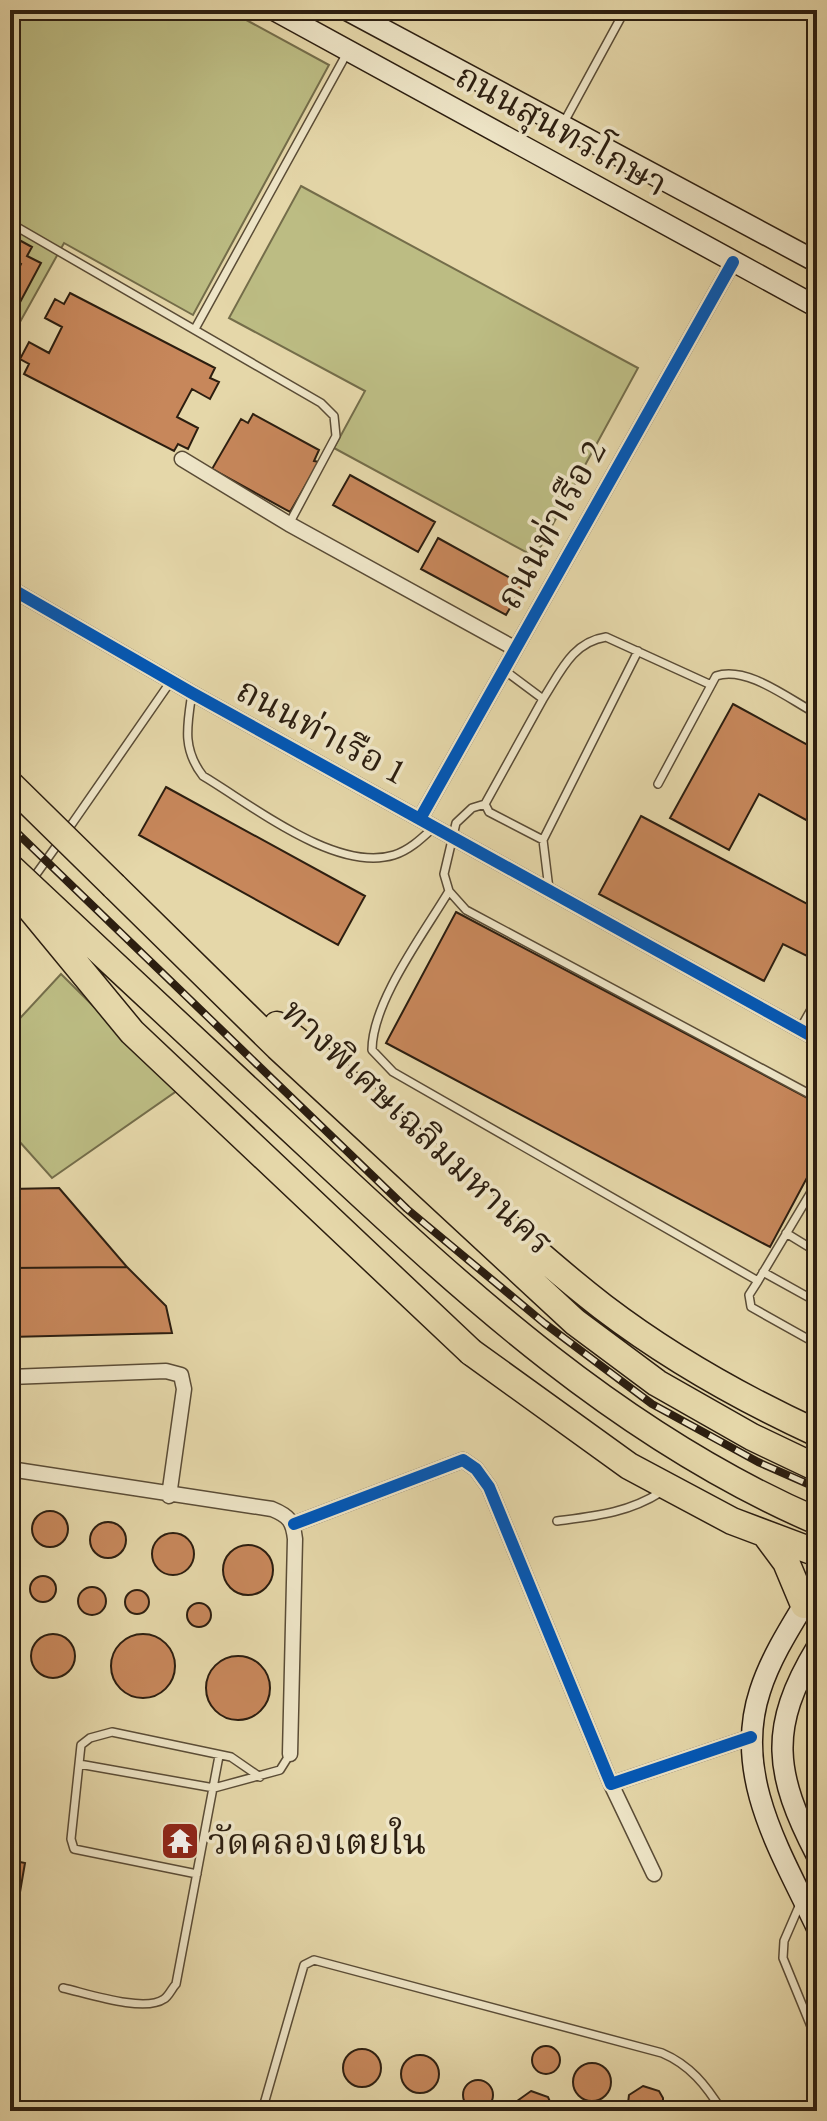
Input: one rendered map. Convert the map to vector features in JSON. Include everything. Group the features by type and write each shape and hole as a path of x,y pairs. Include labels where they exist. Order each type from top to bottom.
{"highway":[{"name":"ทางพิเศษเฉลิมมหานคร","path":"10,784 188,958 575,1322 657,1383 752,1437 817,1468"},
{"path":"10,867 440,1267 536,1350 621,1414 720,1475 817,1521"},
{"path":"10,883 132,1032 471,1352 629,1466 732,1521 817,1553"},
{"path":"188,958 335,1069 603,1307 682,1363 817,1433"},
{"path":"765,1534 810,1594"}],"main road":[{"name":"ถนนสุนทรโกษา","path":"274,10 817,307"},
{"name":"ถนนสุนทรโกษา","path":"347,10 380,18 563,125 817,262"},
{"path":"810,1594 768,1670 759,1692 751,1737 752,1766 758,1794 817,1928"},
{"path":"815,1656 788,1701 782,1730 782,1755 791,1798 817,1856"}],"street":[{"name":"ถนนท่าเรือ 2","path":"421,817 733,262"},
{"path":"182,459 289,524 514,648"},
{"name":"ถนนท่าเรือ 1","path":"10,588 192,693 421,817 817,1039"},
{"path":"10,1377 166,1371 181,1375 183,1402 169,1496"},
{"path":"294,1524 463,1460 476,1469 489,1487 611,1784 654,1874"},
{"path":"10,1469 169,1496 272,1509 289,1516 294,1524 290,1754"},
{"path":"611,1784 751,1737"}],"lane":[{"path":"563,125 625,10"},
{"path":"196,327 348,51"},
{"path":"10,223 196,327 321,403 334,416 336,436 289,524"},
{"path":"709,684 606,637 582,644 570,655 543,699 485,804 472,808 456,823 444,874 449,891 466,910 817,1098"},
{"path":"549,889 543,840 638,651"},
{"path":"503,669 543,699"},
{"path":"658,784 716,676 728,672 748,677 817,714"},
{"path":"10,910 171,681"},
{"path":"192,693 185,737 193,763 203,776 316,844 361,859 393,856 414,845 436,826"},
{"path":"485,804 489,812 543,840"},
{"path":"449,891 386,999 372,1032 372,1050 380,1061 487,1127 758,1281"},
{"path":"800,1029 817,999"},
{"path":"817,1182 749,1295 751,1307 817,1344"},
{"path":"807,1200 817,1205"},
{"path":"786,1233 817,1252"},
{"path":"763,1272 817,1302"},
{"path":"557,1521 611,1514 638,1506 668,1487"},
{"path":"197,1874 74,1849 71,1839 81,1745 90,1738 112,1732 231,1757 260,1777"},
{"path":"79,1764 214,1788 280,1770 290,1754"},
{"path":"63,1988 134,2004 165,1999 176,1984 219,1756"},
{"path":"803,1898 784,1941 783,1958 817,2041"},
{"path":"262,2111 308,1960 662,2053 681,2061 706,2086 722,2111"}],"green space":[{"path":"10,10 228,10 329,65 193,315 64,243 10,340"},
{"path":"301,186 638,368 535,557 334,448 365,391 229,318"},
{"path":"61,974 178,1090 52,1178 10,1131 10,1029"}],"building":[{"path":"10,235 32,247 27,256 41,263 10,321 10,286 21,264 10,258"},
{"path":"70,293 215,368 210,378 219,382 210,399 192,389 177,417 198,428 188,449 178,444 174,451 24,374 29,364 20,359 29,342 49,353 62,327 45,318 55,299 64,304"},
{"path":"253,414 319,450 314,461 319,462 290,512 212,469 241,419 248,423"},
{"path":"350,475 435,522 418,552 333,505"},
{"path":"438,538 523,585 506,615 421,569"},
{"path":"733,704 817,750 817,826 759,794 729,850 670,818"},
{"path":"166,787 365,896 338,945 139,835"},
{"path":"641,816 817,909 817,937 807,956 783,944 764,981 599,894"},
{"path":"456,912 817,1103 817,1159 770,1247 386,1043"},
{"path":"59,1188 127,1267 10,1268 10,1189"},
{"path":"127,1267 166,1306 172,1333 10,1337 10,1268"},
{"path":"50,1511 63,1516 68,1529 63,1542 50,1547 37,1542 32,1529 37,1516"},
{"path":"108,1522 121,1527 126,1540 121,1553 108,1558 95,1553 90,1540 95,1527"},
{"path":"173,1533 188,1539 194,1554 188,1569 173,1575 158,1569 152,1554 158,1539"},
{"path":"248,1545 266,1552 273,1570 266,1588 248,1595 230,1588 223,1570 230,1552"},
{"path":"43,1576 52,1580 56,1589 52,1598 43,1602 34,1598 30,1589 34,1580"},
{"path":"92,1587 102,1591 106,1601 102,1611 92,1615 82,1611 78,1601 82,1591"},
{"path":"137,1590 146,1593 149,1602 146,1611 137,1614 128,1611 125,1602 128,1593"},
{"path":"199,1603 208,1606 211,1615 208,1624 199,1627 190,1624 187,1615 190,1606"},
{"path":"53,1634 68,1641 75,1656 68,1671 53,1678 38,1671 31,1656 38,1641"},
{"path":"137,1634 149,1634 166,1643 173,1654 173,1678 166,1689 149,1698 137,1698 125,1693 116,1684 111,1672 111,1660 116,1648 125,1639"},
{"path":"232,1656 244,1656 261,1665 268,1676 268,1700 261,1711 244,1720 232,1720 220,1715 211,1706 206,1694 206,1682 211,1670 220,1661"},
{"path":"10,1860 25,1863 19,1898 10,1897"},
{"path":"546,2046 556,2050 560,2060 556,2070 546,2074 536,2070 532,2060 536,2050"},
{"path":"362,2049 375,2055 381,2068 375,2081 362,2087 349,2081 343,2068 349,2055"},
{"path":"420,2055 433,2061 439,2074 433,2087 420,2093 407,2087 401,2074 407,2061"},
{"path":"592,2063 605,2069 611,2082 605,2095 592,2101 579,2095 573,2082 579,2069"},
{"path":"478,2080 484,2081 492,2089 492,2101 484,2109 478,2110 472,2109 464,2101 463,2095 464,2089 472,2081"},
{"path":"643,2086 659,2091 663,2098 663,2111 627,2111 629,2095"},
{"path":"531,2091 548,2097 554,2111 514,2111 517,2101"},
{"path":"352,2104 358,2107 361,2111 345,2111"}],"railway":[{"path":"10,826 407,1209 544,1323 652,1404 758,1462 817,1488"}],"cycle path":[{"path":"421,817 733,262"},
{"path":"10,588 192,693 817,1039"},
{"path":"294,1524 463,1460 476,1469 489,1487 611,1784 751,1737"}],"place":[{"name":"วัดคลองเตยใน","path":"180,1841"}]}
